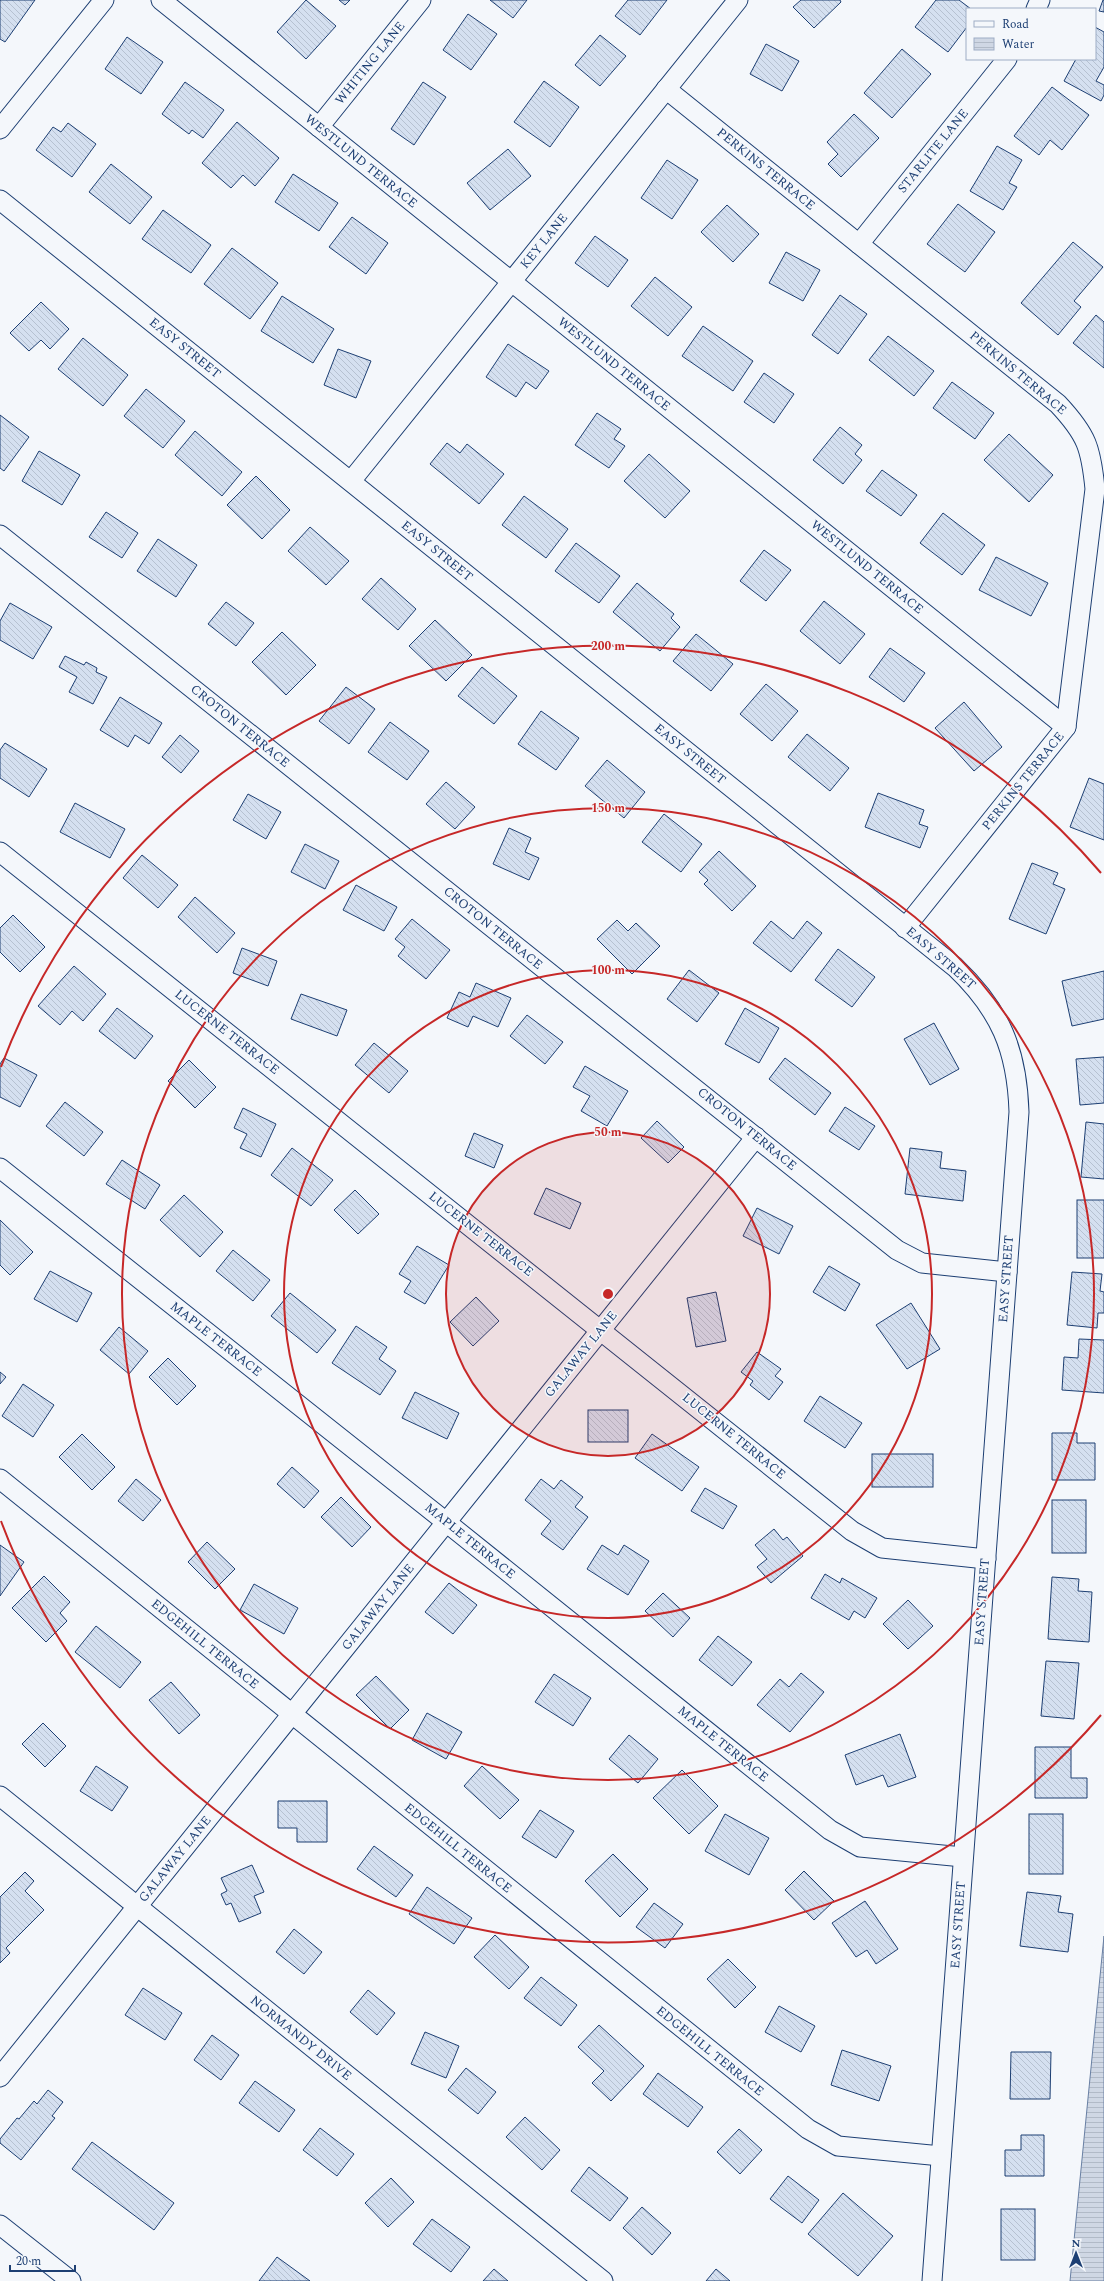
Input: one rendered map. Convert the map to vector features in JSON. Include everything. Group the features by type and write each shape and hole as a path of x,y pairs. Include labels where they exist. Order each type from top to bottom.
{"street":[{"path":"0,129 104,0"},
{"name":"WESTLUND TERRACE","path":"161,0 1066,727"},
{"name":"WHITING LANE","path":"319,127 421,0"},
{"name":"KEY LANE","path":"351,481 738,0"},
{"name":"STARLITE LANE","path":"859,244 1006,60"},
{"name":"PERKINS TERRACE","path":"666,89 1058,404 1077,424 1092,455 1095,489 1066,727 905,928"},
{"name":"EASY STREET","path":"0,200 955,967 976,987 998,1020 1013,1058 1018,1084 1019,1112 932,2281"},
{"name":"CROTON TERRACE","path":"0,535 897,1250 922,1263 1007,1272"},
{"name":"LUCERNE TERRACE","path":"0,852 601,1329 852,1531 882,1548 986,1559"},
{"name":"GALAWAY LANE","path":"0,2077 756,1137"},
{"name":"MAPLE TERRACE","path":"0,1168 446,1522 830,1830 860,1846 963,1857"},
{"name":"EDGEHILL TERRACE","path":"0,1479 808,2129 838,2146 941,2156"},
{"name":"NORMANDY DRIVE","path":"0,1796 603,2281"},
{"path":"0,2225 71,2281"}],"water":[{"path":"1104,1936 1104,2281 1070,2281"}],"building":[{"path":"0,0 35,0 5,42 0,39"},
{"path":"306,0 336,26 306,59 277,32"},
{"path":"339,0 350,0 345,5"},
{"path":"490,0 527,0 513,18"},
{"path":"628,0 667,0 640,35 615,16"},
{"path":"801,0 840,0 841,2 814,28 793,7"},
{"path":"936,0 959,0 970,8 966,8 966,28 948,52 915,27"},
{"path":"1104,0 1104,12 1099,11"},
{"path":"468,14 497,34 471,70 443,50"},
{"path":"1096,28 1104,32 1104,67 1096,81 1104,85 1104,95 1101,101 1064,81 1075,60 1096,60"},
{"path":"600,35 626,56 600,86 575,65"},
{"path":"127,37 163,62 141,94 105,69"},
{"path":"766,44 799,61 782,91 750,74"},
{"path":"902,49 931,74 892,118 864,93"},
{"path":"544,81 579,107 550,147 514,122"},
{"path":"185,82 224,110 203,138 192,130 189,134 162,114"},
{"path":"423,82 446,97 414,145 391,129"},
{"path":"1052,87 1089,115 1062,150 1050,140 1039,155 1014,136"},
{"path":"854,114 879,138 841,177 828,164 838,154 827,142"},
{"path":"237,122 279,158 255,186 243,175 231,188 202,163"},
{"path":"68,123 96,144 72,177 36,150 53,127 61,132"},
{"path":"997,146 1022,160 1009,183 1017,187 1003,210 970,191"},
{"path":"508,149 531,176 490,210 467,183"},
{"path":"667,160 698,180 672,219 641,198"},
{"path":"111,164 152,197 130,224 89,192"},
{"path":"293,174 338,203 319,231 275,202"},
{"path":"958,204 995,232 965,272 927,244"},
{"path":"727,205 759,234 733,262 701,232"},
{"path":"163,210 211,245 191,273 142,239"},
{"path":"352,217 388,243 366,274 329,247"},
{"path":"595,236 628,260 608,287 575,263"},
{"path":"1073,242 1103,267 1074,301 1081,307 1058,335 1021,303"},
{"path":"232,248 278,283 250,319 204,284"},
{"path":"786,252 820,270 803,301 769,283"},
{"path":"655,277 692,307 668,336 631,306"},
{"path":"840,295 867,314 838,354 812,335"},
{"path":"282,296 334,329 313,363 261,331"},
{"path":"41,302 69,329 50,349 41,340 29,351 10,333"},
{"path":"1096,315 1104,322 1104,368 1073,343"},
{"path":"703,326 753,361 733,391 682,356"},
{"path":"888,336 934,371 914,396 869,360"},
{"path":"83,338 128,375 103,406 58,369"},
{"path":"508,344 549,371 536,389 526,382 516,397 486,377"},
{"path":"338,349 371,361 356,398 324,385"},
{"path":"764,373 794,394 774,423 744,402"},
{"path":"952,382 994,413 975,439 933,408"},
{"path":"146,389 185,421 163,448 124,416"},
{"path":"597,413 621,429 614,439 625,446 609,468 575,445"},
{"path":"0,415 29,437 4,471 0,468"},
{"path":"840,427 862,445 855,454 862,460 843,484 813,460"},
{"path":"195,431 242,472 222,496 175,455"},
{"path":"1009,434 1053,475 1029,502 984,460"},
{"path":"447,443 460,453 467,444 504,474 479,504 430,464"},
{"path":"39,451 80,475 62,505 22,481"},
{"path":"649,454 690,491 665,518 624,481"},
{"path":"882,470 917,495 901,516 866,491"},
{"path":"256,476 290,510 262,539 227,505"},
{"path":"524,496 568,529 546,558 502,525"},
{"path":"106,512 138,533 122,558 89,537"},
{"path":"943,513 985,545 962,575 920,543"},
{"path":"310,527 349,561 326,585 288,551"},
{"path":"158,539 197,565 176,597 137,571"},
{"path":"576,543 620,576 599,603 555,571"},
{"path":"764,550 791,570 766,601 740,581"},
{"path":"996,557 1048,583 1031,616 979,590"},
{"path":"381,578 416,609 398,630 362,599"},
{"path":"637,583 674,614 671,618 680,627 660,651 613,612"},
{"path":"824,601 865,634 840,664 800,631"},
{"path":"226,602 254,623 236,646 208,624"},
{"path":"10,603 52,627 33,659 0,640 0,621"},
{"path":"435,620 472,655 446,681 409,646"},
{"path":"282,632 316,665 286,695 252,662"},
{"path":"696,634 733,664 711,691 673,661"},
{"path":"890,648 925,673 904,702 869,677"},
{"path":"65,656 84,665 86,662 97,668 96,672 107,677 93,704 69,692 77,677 59,667"},
{"path":"482,667 517,696 494,724 458,696"},
{"path":"766,684 798,711 772,741 740,714"},
{"path":"346,687 375,709 349,744 319,721"},
{"path":"120,697 162,723 149,744 135,735 128,747 100,730"},
{"path":"964,702 1002,747 974,771 935,728"},
{"path":"541,711 579,738 556,770 518,744"},
{"path":"390,722 429,751 407,780 368,752"},
{"path":"807,734 849,768 830,791 788,757"},
{"path":"180,735 199,751 181,773 162,757"},
{"path":"5,743 47,769 29,797 0,778 0,750"},
{"path":"607,760 645,792 624,818 585,786"},
{"path":"1089,778 1104,784 1104,840 1070,827"},
{"path":"446,782 475,807 455,829 426,804"},
{"path":"878,793 924,810 919,824 928,827 920,848 865,827"},
{"path":"248,794 281,812 266,839 233,820"},
{"path":"75,803 125,829 110,858 60,832"},
{"path":"664,814 702,844 681,872 642,842"},
{"path":"509,828 531,838 525,852 539,858 529,880 493,864"},
{"path":"305,844 339,861 325,889 291,872"},
{"path":"719,851 756,886 732,911 704,884 708,880 699,872"},
{"path":"142,855 178,885 158,908 123,878"},
{"path":"1032,863 1058,873 1053,884 1065,889 1046,934 1009,919"},
{"path":"356,885 397,907 384,931 343,910"},
{"path":"195,897 235,933 217,953 178,917"},
{"path":"13,915 45,947 20,972 0,952 0,928"},
{"path":"412,919 450,950 426,979 398,956 405,947 395,939"},
{"path":"617,920 628,931 636,923 660,946 632,974 597,939"},
{"path":"771,921 793,939 807,921 822,933 791,972 753,943"},
{"path":"242,948 277,961 268,986 233,973"},
{"path":"838,949 875,977 852,1007 815,980"},
{"path":"74,966 106,994 83,1021 72,1011 60,1025 38,1006"},
{"path":"689,970 719,993 697,1022 667,999"},
{"path":"1104,971 1104,1019 1072,1026 1062,981"},
{"path":"476,983 511,998 498,1027 473,1016 468,1027 447,1018 459,992 470,997"},
{"path":"301,994 347,1010 337,1036 291,1019"},
{"path":"117,1008 153,1036 135,1059 99,1031"},
{"path":"745,1008 779,1028 759,1063 725,1044"},
{"path":"527,1015 563,1042 545,1064 510,1036"},
{"path":"934,1023 959,1069 930,1085 904,1039"},
{"path":"374,1043 408,1071 389,1093 355,1065"},
{"path":"1104,1057 1104,1103 1080,1105 1076,1059"},
{"path":"4,1058 37,1075 20,1107 0,1097 0,1064"},
{"path":"785,1058 831,1093 815,1115 769,1079"},
{"path":"189,1060 216,1087 195,1108 168,1081"},
{"path":"585,1066 628,1091 607,1126 581,1111 590,1096 573,1087"},
{"path":"65,1102 103,1132 84,1156 46,1126"},
{"path":"845,1107 875,1126 859,1150 829,1131"},
{"path":"243,1108 276,1124 261,1157 240,1148 247,1134 234,1128"},
{"path":"657,1121 684,1147 668,1163 641,1138"},
{"path":"1086,1122 1104,1124 1104,1179 1081,1177"},
{"path":"474,1133 503,1145 494,1168 465,1156"},
{"path":"292,1148 333,1180 311,1206 271,1175"},
{"path":"910,1148 942,1152 940,1168 966,1171 963,1201 905,1194"},
{"path":"122,1160 160,1185 145,1209 106,1184"},
{"path":"546,1188 581,1203 570,1229 534,1214"},
{"path":"355,1190 379,1214 358,1234 334,1210"},
{"path":"184,1195 223,1232 200,1257 160,1220"},
{"path":"1077,1200 1104,1200 1104,1258 1077,1258"},
{"path":"757,1208 793,1226 779,1254 743,1236"},
{"path":"0,1220 33,1252 10,1275 0,1265"},
{"path":"417,1246 449,1265 425,1304 404,1292 411,1281 399,1274"},
{"path":"233,1250 270,1280 253,1301 216,1271"},
{"path":"829,1266 860,1284 845,1311 813,1292"},
{"path":"50,1271 92,1293 77,1322 34,1299"},
{"path":"1072,1272 1102,1274 1100,1291 1104,1292 1104,1313 1098,1313 1097,1328 1067,1325"},
{"path":"716,1292 726,1341 696,1347 687,1298"},
{"path":"290,1293 336,1330 317,1353 271,1316"},
{"path":"476,1297 499,1321 473,1346 450,1322"},
{"path":"911,1303 940,1349 907,1369 876,1325"},
{"path":"356,1326 387,1347 379,1359 396,1371 380,1395 332,1363"},
{"path":"119,1327 148,1351 129,1374 100,1350"},
{"path":"1079,1339 1104,1340 1104,1393 1062,1390 1064,1357 1078,1358"},
{"path":"757,1352 781,1369 775,1376 783,1382 769,1400 750,1385 753,1381 741,1372"},
{"path":"168,1358 196,1386 177,1405 149,1377"},
{"path":"0,1372 6,1377 0,1384"},
{"path":"23,1384 54,1405 33,1437 2,1416"},
{"path":"415,1392 459,1413 447,1439 402,1418"},
{"path":"820,1396 862,1423 845,1448 804,1421"},
{"path":"588,1410 628,1410 628,1442 588,1442"},
{"path":"1052,1433 1077,1433 1077,1443 1095,1443 1095,1480 1052,1480"},
{"path":"82,1434 115,1467 92,1490 59,1457"},
{"path":"652,1434 699,1467 682,1491 635,1458"},
{"path":"872,1454 933,1454 933,1487 872,1487"},
{"path":"292,1467 319,1491 304,1508 277,1484"},
{"path":"136,1479 161,1500 143,1521 118,1501"},
{"path":"541,1479 554,1489 561,1480 583,1497 575,1507 588,1517 563,1550 541,1534 551,1521 525,1500"},
{"path":"705,1488 737,1506 723,1529 691,1511"},
{"path":"341,1497 371,1527 352,1547 321,1517"},
{"path":"1052,1500 1086,1500 1086,1553 1052,1553"},
{"path":"774,1529 783,1540 787,1537 803,1556 771,1583 757,1567 767,1559 755,1545"},
{"path":"207,1542 235,1569 215,1589 188,1562"},
{"path":"0,1545 24,1562 0,1596"},
{"path":"602,1545 618,1555 624,1545 649,1561 628,1595 587,1569"},
{"path":"825,1574 840,1583 842,1578 877,1598 865,1618 854,1611 849,1620 811,1598"},
{"path":"44,1576 70,1602 60,1613 67,1621 46,1642 12,1608"},
{"path":"1052,1577 1079,1579 1078,1591 1092,1592 1089,1642 1048,1639"},
{"path":"449,1583 477,1605 453,1634 425,1612"},
{"path":"254,1584 298,1608 284,1634 240,1610"},
{"path":"663,1593 690,1618 673,1637 645,1611"},
{"path":"908,1600 933,1626 908,1649 883,1624"},
{"path":"96,1626 141,1662 120,1688 75,1652"},
{"path":"718,1636 752,1662 732,1686 699,1660"},
{"path":"1046,1661 1079,1663 1074,1719 1041,1716"},
{"path":"801,1673 824,1692 790,1732 757,1705 780,1679 789,1687"},
{"path":"554,1674 591,1698 573,1726 535,1702"},
{"path":"376,1676 409,1710 390,1729 356,1695"},
{"path":"171,1682 200,1715 179,1734 149,1700"},
{"path":"427,1713 462,1732 446,1759 412,1740"},
{"path":"43,1723 66,1746 45,1767 22,1744"},
{"path":"900,1734 916,1777 888,1787 883,1775 856,1785 845,1755"},
{"path":"629,1735 658,1759 638,1783 609,1759"},
{"path":"1035,1747 1071,1747 1071,1778 1087,1778 1087,1798 1035,1798"},
{"path":"96,1766 128,1787 112,1811 80,1791"},
{"path":"482,1766 519,1800 500,1819 464,1786"},
{"path":"682,1770 718,1806 689,1834 653,1798"},
{"path":"278,1801 327,1801 327,1842 297,1842 297,1828 278,1828"},
{"path":"540,1810 574,1831 556,1858 522,1837"},
{"path":"725,1814 769,1838 749,1875 705,1851"},
{"path":"1029,1814 1063,1814 1063,1874 1029,1874"},
{"path":"374,1846 413,1875 396,1897 357,1869"},
{"path":"613,1854 648,1889 620,1917 585,1881"},
{"path":"252,1865 264,1892 254,1896 261,1913 239,1922 231,1903 226,1905 221,1894 227,1891 221,1878"},
{"path":"804,1871 834,1901 814,1920 785,1890"},
{"path":"25,1872 34,1881 25,1891 44,1910 6,1948 10,1953 0,1963 0,1897"},
{"path":"427,1887 472,1918 454,1944 409,1914"},
{"path":"1027,1892 1061,1896 1058,1912 1073,1914 1068,1952 1020,1946"},
{"path":"865,1901 898,1949 876,1964 867,1950 856,1957 832,1923"},
{"path":"654,1903 683,1924 665,1948 636,1927"},
{"path":"294,1929 322,1952 304,1974 276,1952"},
{"path":"495,1935 529,1967 509,1989 474,1957"},
{"path":"728,1959 756,1987 735,2008 707,1979"},
{"path":"541,1977 577,2005 561,2026 524,1998"},
{"path":"143,1988 182,2013 165,2040 125,2015"},
{"path":"368,1990 395,2013 377,2035 350,2012"},
{"path":"779,2006 815,2026 801,2052 765,2032"},
{"path":"599,2025 644,2066 611,2101 592,2083 604,2071 578,2047"},
{"path":"425,2032 459,2046 446,2078 411,2064"},
{"path":"212,2035 239,2055 221,2080 194,2060"},
{"path":"842,2050 891,2066 879,2101 831,2085"},
{"path":"1011,2052 1051,2052 1050,2099 1010,2099"},
{"path":"466,2068 496,2092 478,2114 448,2090"},
{"path":"658,2073 703,2107 688,2127 643,2094"},
{"path":"255,2081 295,2110 279,2132 239,2103"},
{"path":"48,2090 63,2102 52,2116 55,2118 21,2160 0,2143 0,2139 17,2118 19,2119 34,2101 37,2104"},
{"path":"525,2117 560,2150 542,2170 506,2137"},
{"path":"320,2128 354,2154 337,2176 303,2150"},
{"path":"739,2129 762,2150 740,2174 717,2152"},
{"path":"1021,2135 1044,2135 1044,2176 1005,2176 1005,2150 1021,2150"},
{"path":"92,2142 174,2203 154,2230 72,2169"},
{"path":"589,2167 628,2198 610,2221 571,2191"},
{"path":"788,2176 819,2200 802,2223 770,2199"},
{"path":"391,2178 414,2202 388,2227 365,2203"},
{"path":"843,2193 893,2236 858,2276 808,2234"},
{"path":"642,2207 671,2233 652,2255 623,2228"},
{"path":"1001,2209 1035,2209 1035,2260 1001,2260"},
{"path":"432,2219 470,2247 451,2272 413,2244"},
{"path":"277,2257 310,2281 259,2281"},
{"path":"494,2269 508,2281 483,2281"},
{"path":"716,2269 730,2281 706,2281"}]}
